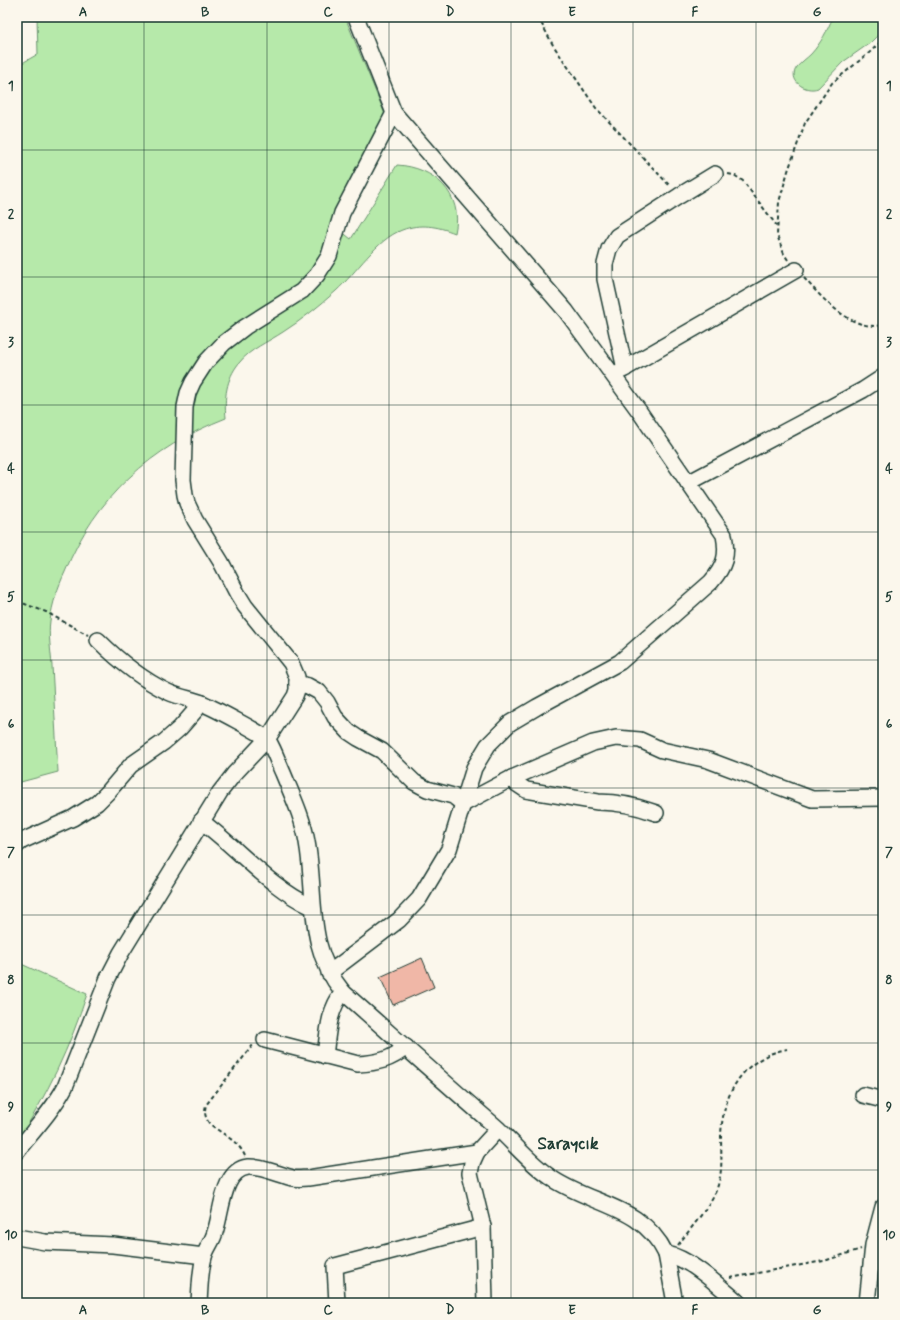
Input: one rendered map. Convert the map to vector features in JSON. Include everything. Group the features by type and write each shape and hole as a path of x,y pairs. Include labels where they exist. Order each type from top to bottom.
{"street":[{"path":"330,973 399,920 419,899 449,849 474,768 488,745 510,723 620,662 711,582 720,572 725,560 726,548 724,535 688,483 619,372 394,113 356,17"},
{"path":"17,1151 42,1122 58,1100 65,1087 108,978 201,821 234,774 268,738 295,696 297,683 291,663 245,606 221,562 190,511 185,495 183,480 185,407 188,393 193,382 214,352 234,334 302,291 317,275 329,256 342,213 394,113"},
{"path":"619,372 605,279 605,264 609,249 617,236 715,174"},
{"path":"619,372 796,270"},
{"path":"688,483 863,390 883,377"},
{"path":"98,640 126,666 144,679 169,693 202,703 268,738 298,808 304,827 310,861 312,907 322,958 343,992 498,1129 524,1155 552,1179 570,1189 626,1212 639,1220 657,1238 668,1254 675,1303"},
{"path":"297,683 308,686 319,692 327,702 335,717 349,732 382,751 414,782 427,789 453,796 463,804"},
{"path":"17,845 22,841 73,818 97,803 131,764 164,742 180,728 202,703"},
{"path":"463,804 512,778 593,743 616,738 640,740 662,750 708,760 812,799 883,798"},
{"path":"512,778 517,784 526,790 598,802 630,805 656,813"},
{"path":"201,821 214,830 274,885 312,907"},
{"path":"325,1056 330,1018 336,1002 343,992"},
{"path":"265,1040 358,1064 371,1064 386,1060 406,1047"},
{"path":"863,1095 883,1100"},
{"path":"484,1303 483,1227 470,1173 472,1162 478,1152 498,1129"},
{"path":"199,1303 204,1256 216,1232 225,1192 235,1173 242,1169 255,1167 295,1178 308,1178 478,1152"},
{"path":"867,1303 873,1245 883,1207"},
{"path":"337,1303 335,1266 483,1227"},
{"path":"17,1237 46,1242 113,1245 204,1256"},
{"path":"668,1254 680,1259 713,1281 739,1303"}],"path":[{"path":"538,17 553,45 596,108 679,196"},
{"path":"883,40 832,83 805,123 779,202 777,234 784,254 796,270 837,312 860,324 883,326"},
{"path":"715,174 724,173 739,178 778,226"},
{"path":"17,601 46,612 98,640"},
{"path":"248,1167 246,1157 242,1150 236,1143 209,1123 205,1115 205,1110 206,1105 252,1046 258,1041 265,1040"},
{"path":"668,1254 709,1203 718,1186 722,1166 721,1134 726,1102 733,1086 744,1072 764,1057 786,1049"},
{"path":"713,1281 824,1261 873,1245"}],"green space":[{"path":"37,17 345,17 391,129 341,231 351,239 397,165 423,171 434,177 443,185 455,206 457,219 455,233 435,227 422,226 402,230 393,234 384,241 367,257 344,284 304,318 243,358 231,376 227,389 225,403 226,418 199,430 150,460 129,478 92,520 77,545 60,584 54,602 49,626 58,772 17,783 17,66 38,54"},
{"path":"833,17 883,17 883,30 870,43 843,62 818,88 808,89 796,81 794,72 818,46"},
{"path":"17,962 87,994 73,1033 57,1070 17,1142"}],"building":[{"path":"422,958 434,987 393,1005 380,977"}],"district":[{"name":"Saraycık","path":"568,1143"}]}
